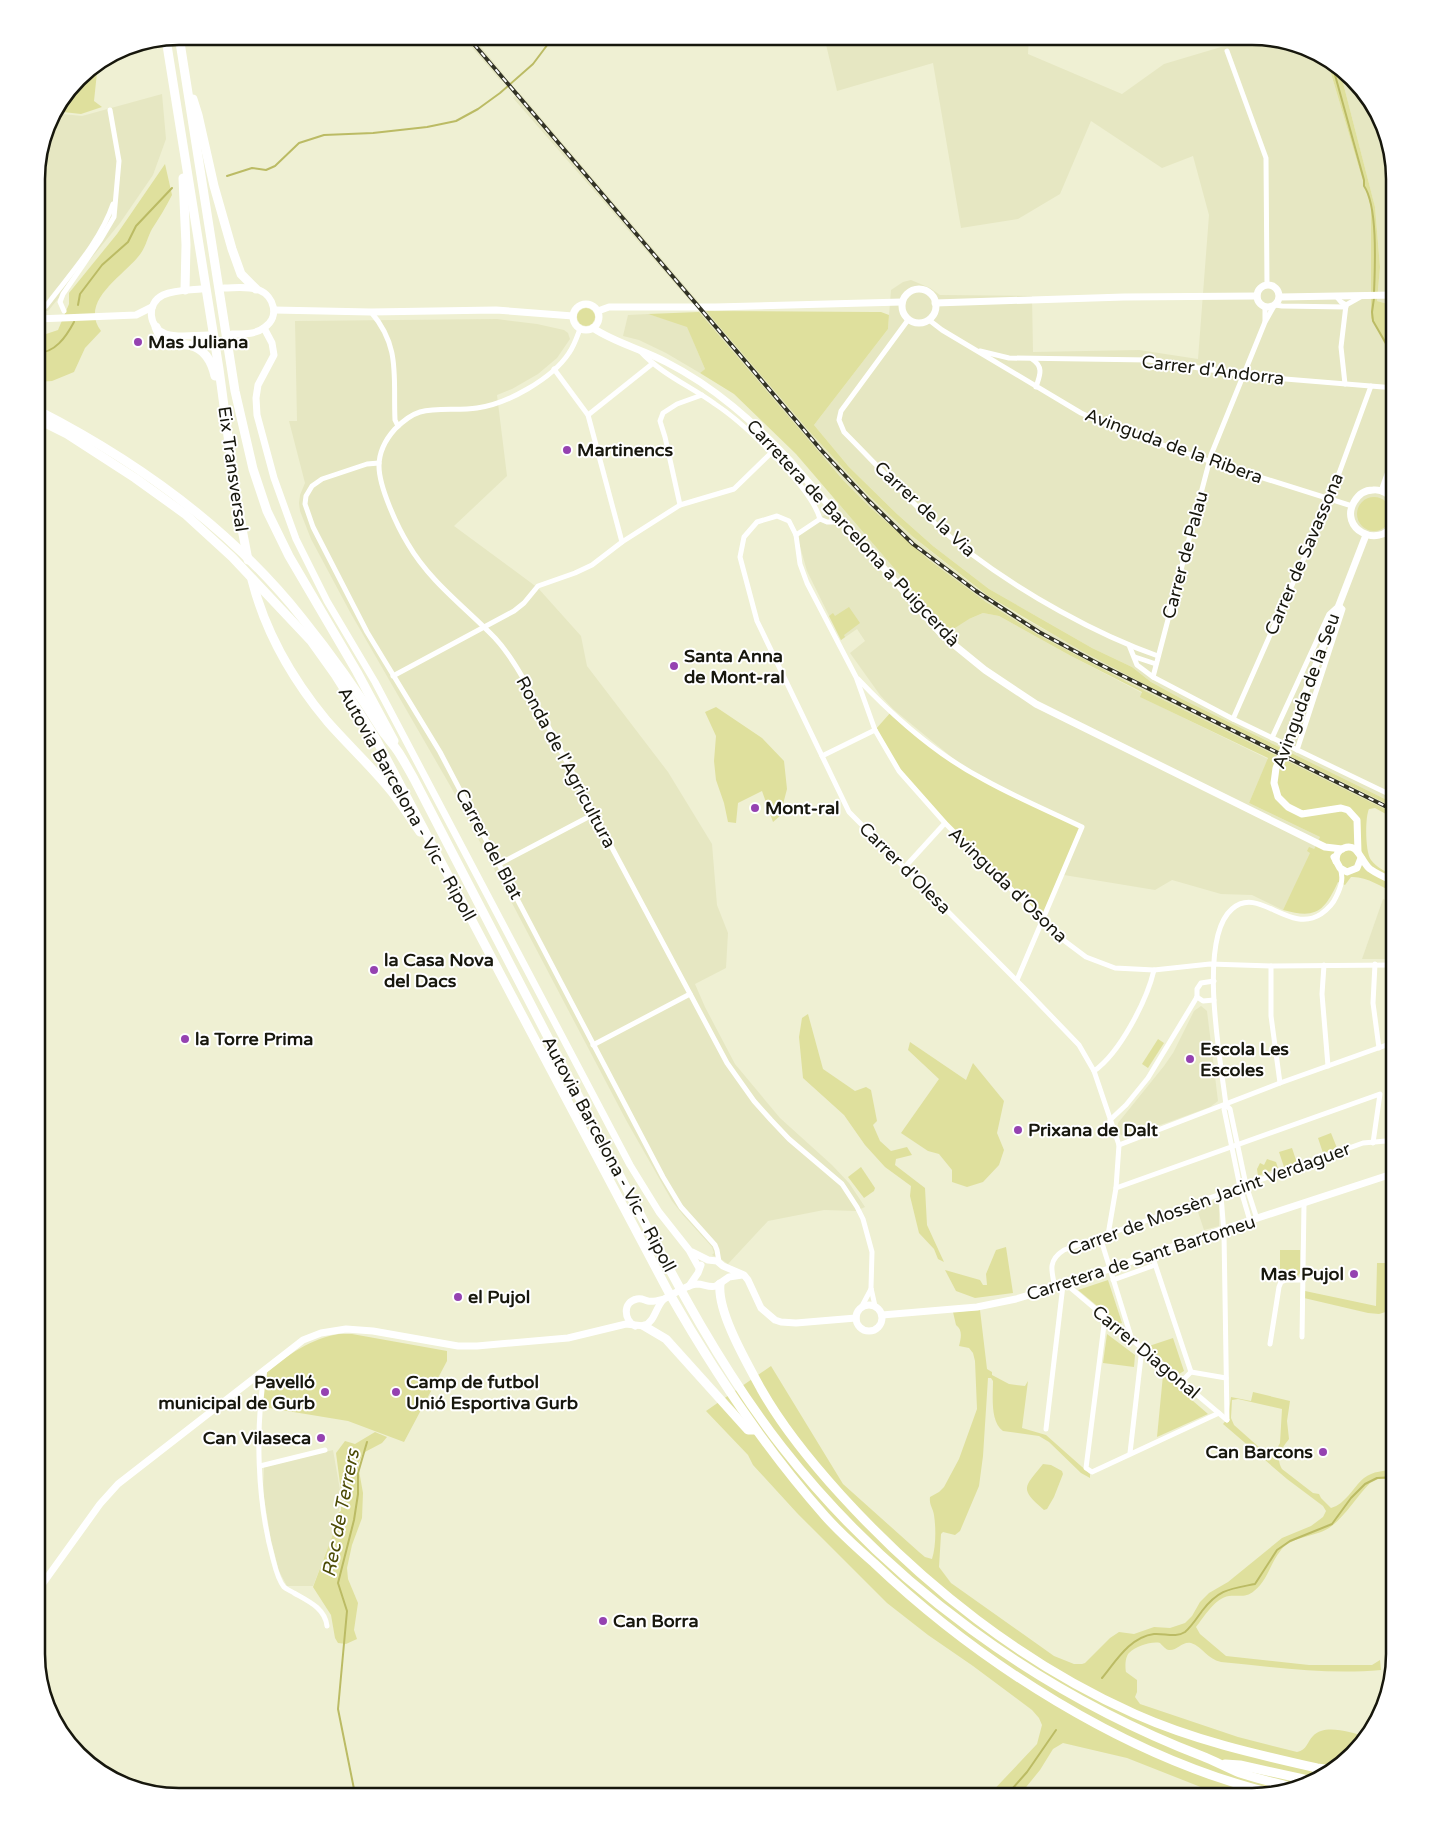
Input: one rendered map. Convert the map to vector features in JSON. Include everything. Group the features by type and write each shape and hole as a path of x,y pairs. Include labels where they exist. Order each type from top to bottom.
{"highway":[{"name":"Eix Transversal","path":"180,45 238,405 250,460 267,511 306,588 366,688 399,752"},
{"name":"Eix Transversal","path":"167,46 241,526 258,599 277,647 301,688 391,791 421,833 431,843"},
{"path":"184,70 198,115 214,186 230,241 241,274 256,289"},
{"path":"179,118 185,208 185,290"},
{"path":"154,325 160,336 167,342 192,346 207,356 213,369 226,420"},
{"name":"Autovia Barcelona - Vic - Ripoll","path":"45,415 89,437 143,472 192,508 240,551 302,617 354,686 387,738 399,752 682,1291 722,1360 750,1404 783,1448 840,1514 920,1590 1042,1678 1109,1715 1166,1742 1222,1763 1237,1772 1281,1784"},
{"name":"Autovia Barcelona - Vic - Ripoll","path":"45,423 67,434 104,457 185,514 232,557 296,624 311,641 336,676 376,739 668,1291 704,1354 754,1430 826,1517 857,1548 928,1611 995,1662 1062,1704 1134,1743 1206,1773 1254,1788"},
{"path":"722,1282 721,1304 733,1334 747,1364 784,1427 853,1509 936,1586 1011,1643 1055,1672 1101,1698 1143,1718 1199,1738 1250,1753 1322,1768"},
{"path":"640,1326 666,1339 748,1430 754,1430"},
{"path":"1286,1761 1327,1764"},
{"path":"1222,1763 1301,1779"}],"street":[{"path":"1227,51 1266,158 1267,285"},
{"path":"64,311 60,302 63,294 114,217 119,161 110,110"},
{"path":"45,307 97,238 109,216 117,192"},
{"path":"1275,306 1280,297 1278,290 1271,285 1260,289 1257,296 1260,304 1265,307 1346,306 1364,295"},
{"path":"224,288 256,289 270,298 274,310 270,322 264,328 249,334 232,334"},
{"path":"45,315 136,316 146,312 162,295 201,289"},
{"path":"919,289 930,293 935,303 935,312 929,320 921,323 908,320 903,313 902,302 908,293 919,289"},
{"path":"1280,297 1386,295"},
{"path":"935,303 1106,297 1257,296"},
{"path":"1336,296 1346,306"},
{"path":"598,311 609,307 677,308 902,302"},
{"path":"583,304 590,304 598,311 599,321 593,328 587,330 580,329 574,323 573,316 576,308 583,304"},
{"name":"Carrer de Palau","path":"1153,677 1210,460 1265,322 1275,306"},
{"path":"1345,384 1341,347 1346,306"},
{"path":"152,307 151,317 154,325"},
{"name":"Carrer de Palau","path":"1265,307 1265,322"},
{"path":"274,310 371,312 496,310 573,316"},
{"path":"371,312 380,323 390,343 394,359 395,420 398,426"},
{"path":"136,316 154,325 163,333 208,335"},
{"name":"Carrer de la Via","path":"908,320 841,411 839,420 844,432 922,510 970,553 1030,593 1092,628 1158,656"},
{"name":"Avinguda de la Ribera","path":"929,320 942,330 1036,387 1081,413 1099,421 1210,460 1352,506"},
{"path":"264,328 272,343 274,355 258,385 256,398 257,415 266,453 280,497 306,559 327,601 375,682 630,1165 659,1212 689,1250 699,1271 699,1279 704,1285"},
{"name":"Carretera de Barcelona a Puigcerdà","path":"593,328 608,338 667,362 716,392 737,408 791,462 942,634 985,670 1036,704 1326,847 1344,848"},
{"path":"379,463 385,443 406,419 420,412 468,410 490,406 527,389 554,369 569,353 580,329"},
{"path":"638,349 652,364 733,417 771,453 816,507 820,519 827,522 842,522"},
{"name":"Carrer d'Andorra","path":"974,350 1010,358 1149,360 1243,375 1386,387"},
{"path":"1032,358 1038,362 1041,372 1036,387"},
{"path":"588,415 652,364"},
{"path":"554,369 588,415 622,542"},
{"name":"Carrer de Savassona","path":"1233,719 1330,499 1371,386"},
{"path":"680,505 660,421 663,413 688,399 702,395"},
{"path":"394,676 520,607 538,586 592,565 622,542 680,505 734,489 771,453"},
{"name":"Ronda de l'Agricultura","path":"379,463 380,477 391,508 416,557 438,585 502,646 523,678 727,1063 754,1101 789,1139 842,1184 852,1199 863,1219 872,1252 871,1288 875,1306"},
{"name":"Carrer del Blat","path":"379,463 367,464 318,481 308,492 305,504 320,541 364,625 440,752 663,1177 681,1206 715,1245 721,1264"},
{"path":"1382,491 1386,480"},
{"path":"1386,494 1373,490 1365,492 1357,497 1352,506 1351,514 1353,523 1358,530 1366,535 1375,537 1386,533"},
{"name":"Carrer d'Olesa","path":"796,535 789,521 777,516 757,522 744,537 740,556 757,621 850,812 1079,1045 1094,1070 1119,1145 1116,1188 1106,1236 1102,1244 1132,1340"},
{"path":"796,535 820,519"},
{"name":"Avinguda d'Osona","path":"796,535 800,564 807,584 856,677 875,730 899,772 945,823 1042,920 1062,939 1086,957 1114,968 1154,970 1214,964 1271,966 1386,965"},
{"name":"Avinguda de la Seu","path":"1358,830 1356,820 1348,810 1341,808 1302,814 1288,807 1278,797 1274,783 1276,768 1366,535"},
{"name":"Avinguda de la Seu","path":"1272,738 1329,614 1339,605"},
{"name":"Avinguda de la Seu","path":"1297,750 1343,609 1339,605"},
{"path":"1129,645 1138,665 1153,677 1233,719 1386,794"},
{"path":"1135,657 1156,664"},
{"path":"856,677 884,706 941,752 981,778 1082,827 1017,980"},
{"path":"822,756 875,730"},
{"path":"499,864 594,814"},
{"path":"904,868 945,823"},
{"path":"1342,883 1340,868 1336,860 1337,854 1354,838 1358,830"},
{"path":"1254,1220 1240,1188 1224,1109 1226,1105 1214,1000 1214,949 1227,914 1237,905 1248,902 1255,903 1287,917 1303,920 1318,916 1329,908 1342,883 1359,865 1358,830"},
{"name":"Carretera de Barcelona a Puigcerdà","path":"1326,847 1336,860"},
{"path":"1344,848 1353,848 1365,865 1386,878"},
{"path":"1340,868 1345,872 1378,874"},
{"path":"1375,964 1373,1003 1379,1048"},
{"path":"1324,965 1322,994 1328,1066"},
{"path":"1271,966 1271,1016 1280,1083"},
{"path":"1094,1070 1103,1065 1129,1028 1142,1005 1154,970"},
{"path":"1110,1120 1126,1105 1148,1078 1197,997 1197,989 1201,983 1214,981"},
{"path":"593,1045 690,994"},
{"path":"1197,997 1207,1002 1214,1000"},
{"path":"1119,1145 1280,1083 1386,1045"},
{"path":"1116,1188 1380,1094 1373,1143"},
{"path":"1226,1105 1230,1109 1254,1220"},
{"name":"Carrer de Mossèn Jacint Verdaguer","path":"1046,1429 1061,1285 1051,1265 1056,1256 1064,1250 1363,1143 1386,1141"},
{"name":"Carretera de Sant Bartomeu","path":"882,1315 997,1304 1061,1285 1386,1176"},
{"path":"1191,1372 1226,1378 1224,1229 1221,1195"},
{"path":"1302,1337 1304,1204"},
{"path":"689,1250 744,1275 761,1308 770,1317 781,1322 796,1323 856,1318"},
{"path":"1152,1255 1191,1372"},
{"path":"640,1326 629,1322 626,1315 628,1307 633,1301 641,1299 649,1302 663,1300 688,1286 708,1260"},
{"path":"721,1264 725,1274 722,1282"},
{"path":"1113,1280 1156,1265"},
{"path":"688,1286 704,1285 712,1287 732,1276 744,1275"},
{"path":"1270,1344 1281,1282 1286,1280 1303,1280"},
{"name":"Carrer Diagonal","path":"1061,1285 1104,1317 1227,1420 1226,1378"},
{"name":"Ronda de l'Agricultura","path":"862,1306 871,1288"},
{"path":"45,1580 100,1504 118,1484 303,1340 321,1333 346,1328 458,1346 568,1338 626,1324 640,1326 651,1321 663,1300"},
{"path":"649,1302 654,1308 654,1313"},
{"path":"869,1304 879,1310 882,1315 880,1324 876,1329 870,1331 861,1328 857,1324 857,1311 862,1306 869,1304"},
{"path":"610,1327 626,1315"},
{"path":"1104,1317 1086,1468 1092,1472 1218,1413"},
{"path":"1130,1453 1142,1348"},
{"path":"266,1369 261,1402 260,1466 268,1542 277,1572 284,1587 321,1610 326,1617 327,1626"},
{"path":"1181,1382 1191,1372"},
{"path":"260,1466 325,1450"}],"shaded area":[{"path":"470,45 479,45 505,76 500,80"},
{"path":"826,45 1028,45 1028,54 1122,94 1164,64 1221,47 1236,45 1261,45 1295,52 1319,63 1330,71 1371,208 1371,318 1386,347 1386,800 1182,699 1151,682 1132,667 1092,648 989,589 933,546 897,514 849,467 814,425 888,329 891,290 903,282 911,280 930,288 940,295 1032,296 1033,352 1139,350 1198,359 1209,215 1193,156 1162,168 1091,121 1060,194 1018,219 961,228 933,63 837,91"},
{"path":"1342,80 1353,91 1372,120 1381,144 1385,162 1386,304 1377,301 1380,267 1375,207"},
{"path":"519,92 808,430 866,493 912,536 988,597 1025,619 1161,693 1386,804 1386,810 1131,684 1037,634 986,602 929,560 843,480 513,98"},
{"path":"162,94 166,139 153,175 120,223 48,311 45,311 46,162 55,128 63,114 82,116"},
{"path":"648,314 687,326 705,369 700,373 639,340 623,336 628,315"},
{"path":"497,319 537,324 564,330 568,333 570,339 557,358 538,374 497,395 507,476 454,526 538,588 581,636 587,666 668,772 712,844 717,905 728,933 726,968 695,984 735,1064 780,1118 849,1183 865,1207 856,1211 824,1210 768,1221 728,1264 712,1255 714,1253 712,1247 672,1201 626,1120 452,789 350,612 311,539 300,511 300,495 305,483 289,421 297,421 295,321"},
{"path":"839,504 919,597 969,619 983,613 999,616 1142,693 1141,697 1268,759 1249,803 1320,837 1283,910 1252,895 1221,894 1172,880 1155,890 1064,875 966,769 893,709 880,695 850,653 865,641 857,629 841,640 807,571 797,536"},
{"path":"1383,899 1386,900 1386,959 1362,959"},
{"name":"Escola Les Escoles","path":"1201,1006 1207,1011 1218,1101 1210,1107 1169,1122 1127,1136 1121,1135 1117,1128 1118,1123 1164,1066 1173,1053 1194,1011"},
{"path":"1215,1202 1219,1205 1219,1226 1204,1230 1197,1209"},
{"path":"333,1450 340,1490 339,1511 335,1514 333,1534 313,1586 287,1586 279,1571 271,1540 263,1492 264,1467"}],"green space":[{"path":"1330,71 1342,80 1375,207 1380,267 1377,301 1386,304 1386,347 1371,318 1371,208"},
{"path":"97,74 94,101 102,107 81,114 64,112 78,91"},
{"path":"165,164 172,195 152,229 141,253 100,298 95,309 95,320 101,331 85,348 74,372 52,381 45,381 45,334 58,330 69,304 69,293 117,234"},
{"path":"582,308 590,308 595,313 593,324 582,326 577,321 577,313"},
{"path":"706,311 881,312 889,315 888,329 814,425 849,467 933,546 989,589 1092,648 1132,667 1151,682 1182,699 1386,800 1386,804 1161,693 1080,650 988,596 912,536 866,493 808,430"},
{"path":"699,312 843,480 929,560 986,602 1037,634 1131,684 1386,810 1386,814 1375,808 1369,809 1366,834 1371,860 1386,872 1386,889 1368,880 1351,877 1345,885 1338,882 1328,900 1318,911 1304,914 1283,910 1310,853 1307,851 1309,847 1314,849 1320,837 1249,803 1268,758 1140,697 1142,692 1071,656 999,616 983,613 944,633 916,600 918,596 796,454 734,394 700,373 705,369 687,327 648,314"},
{"path":"1368,498 1380,498 1386,502 1386,526 1380,530 1368,530 1358,520 1358,508"},
{"path":"849,607 860,623 844,635 845,637 841,640 829,616 833,613 835,616"},
{"path":"716,707 762,738 784,761 787,789 780,816 773,822 762,791 738,803 736,823 728,822 716,780 714,761 716,736 705,712"},
{"path":"891,712 941,752 981,779 1082,827 1043,921 945,823 899,771 875,730"},
{"path":"808,1014 823,1069 855,1091 866,1087 871,1090 877,1121 873,1125 880,1141 891,1151 907,1147 912,1155 896,1159 895,1165 925,1188 927,1225 944,1262 938,1259 934,1249 919,1233 910,1196 911,1186 885,1167 865,1145 844,1115 803,1078 799,1037 802,1018"},
{"path":"1158,1039 1164,1043 1148,1068 1142,1064"},
{"path":"910,1042 966,1080 973,1063 1004,1101 997,1133 1004,1150 999,1165 983,1182 967,1187 952,1182 952,1170 939,1154 928,1151 901,1133 939,1079 908,1050"},
{"path":"1331,1133 1337,1148 1323,1153 1318,1138"},
{"path":"1292,1148 1297,1163 1284,1167 1279,1152"},
{"path":"1267,1159 1276,1162 1278,1168 1258,1176 1257,1169 1260,1163 1264,1165"},
{"path":"861,1167 875,1188 874,1191 864,1198 848,1177"},
{"path":"1006,1247 1013,1293 975,1298 956,1291 945,1270 980,1280 983,1285 987,1285 986,1274 996,1250"},
{"path":"1280,1250 1300,1250 1300,1273 1298,1276 1280,1277"},
{"path":"1377,1263 1386,1263 1386,1312 1379,1314 1368,1313 1304,1298 1305,1291 1376,1306"},
{"path":"1108,1280 1122,1323 1119,1324 1078,1290"},
{"path":"980,1310 987,1369 992,1372 992,1375 1009,1384 1025,1386 1028,1381 1022,1428 1046,1435 1090,1474 1090,1478 1081,1473 1049,1442 1039,1436 1003,1431 996,1422 994,1415 993,1381 991,1378 988,1378 979,1486 960,1531 955,1535 943,1532 941,1534 939,1567 951,1583 1054,1656 1074,1664 1085,1663 1110,1638 1119,1632 1134,1634 1154,1627 1170,1628 1185,1623 1209,1593 1228,1582 1282,1538 1311,1526 1323,1517 1326,1511 1323,1506 1287,1479 1223,1424 1228,1418 1231,1397 1251,1401 1253,1392 1290,1401 1287,1421 1289,1439 1280,1453 1280,1465 1282,1469 1313,1493 1319,1494 1331,1508 1341,1503 1364,1478 1371,1474 1386,1471 1386,1479 1378,1479 1370,1483 1329,1528 1297,1539 1286,1545 1277,1555 1259,1587 1245,1595 1229,1596 1219,1600 1210,1608 1196,1627 1200,1634 1226,1656 1309,1665 1372,1665 1380,1660 1381,1670 1321,1671 1221,1662 1191,1643 1185,1643 1172,1650 1167,1649 1160,1643 1144,1645 1132,1650 1126,1659 1125,1665 1126,1672 1137,1680 1135,1697 1140,1704 1238,1737 1297,1752 1305,1748 1313,1736 1324,1730 1331,1729 1359,1734 1340,1755 1319,1770 1287,1783 1269,1787 1203,1788 1127,1758 1063,1743 1053,1749 1040,1770 1025,1788 995,1788 1037,1744 1042,1725 1039,1718 1032,1710 887,1603 797,1513 753,1465 748,1455 706,1411 771,1366 843,1484 919,1552 925,1557 932,1559 935,1531 930,1497 944,1487 959,1459 977,1409 973,1353 969,1348 959,1346 961,1332 956,1325 953,1312","holes":["1238,1399 1282,1409 1280,1443 1273,1456 1270,1457 1234,1425 1231,1418 1232,1400"]},
{"path":"339,1334 352,1334 447,1351 447,1361 404,1442 348,1421 263,1407 261,1402 267,1372 283,1359 309,1343"},
{"path":"1107,1334 1135,1355 1134,1367 1103,1363"},
{"path":"1173,1338 1184,1371 1179,1374 1146,1347"},
{"path":"1163,1375 1208,1414 1157,1437"},
{"path":"375,1432 387,1437 382,1443 363,1453 358,1465 363,1493 362,1518 352,1545 347,1568 348,1579 358,1603 354,1630 357,1639 346,1644 338,1643 335,1638 331,1615 313,1587 333,1534 335,1515 341,1511 341,1491 336,1453 345,1441 355,1444"},
{"path":"1043,1464 1051,1465 1062,1471 1063,1474 1054,1497 1047,1509 1044,1510 1031,1497 1027,1488 1028,1483"}],"waterway":[{"path":"227,176 252,168 266,170 275,166 299,143 324,135 373,133 427,127 456,121 478,109 500,93 533,64 547,45"},
{"path":"1335,74 1364,180 1364,186 1372,208 1375,237 1374,293"},
{"path":"78,305 80,294 102,265 128,242 136,226 172,188"},
{"path":"1374,298 1373,321 1386,343"},
{"path":"45,351 55,347 64,338 74,322"},
{"name":"Rec de Terrers","path":"354,1788 338,1709 347,1611 338,1583 354,1520 358,1494 358,1473 367,1442"},
{"path":"1102,1678 1118,1657 1138,1640 1154,1634 1181,1634 1192,1625 1214,1598 1226,1591 1255,1584 1277,1550 1290,1541 1332,1524 1351,1498 1365,1484 1377,1478 1386,1478"},
{"path":"1013,1788 1027,1772 1056,1730"}],"railway":[{"path":"475,45 822,451 913,544 976,591 1039,632 1097,663 1386,807"}],"place":[{"name":"Mas Juliana","path":"138,342"},
{"name":"Martinencs","path":"567,450"},
{"name":"Santa Anna de Mont-ral","path":"674,666"},
{"name":"Mont-ral","path":"755,808"},
{"name":"la Casa Nova del Dacs","path":"374,970"},
{"name":"la Torre Prima","path":"185,1039"},
{"name":"Escola Les Escoles","path":"1190,1059"},
{"name":"Prixana de Dalt","path":"1018,1130"},
{"name":"Mas Pujol","path":"1354,1274"},
{"name":"el Pujol","path":"458,1297"},
{"name":"Pavelló municipal de Gurb","path":"325,1392"},
{"name":"Camp de futbol Unió Esportiva Gurb","path":"396,1392"},
{"name":"Can Vilaseca","path":"321,1438"},
{"name":"Can Barcons","path":"1323,1452"},
{"name":"Can Borra","path":"603,1621"}]}
